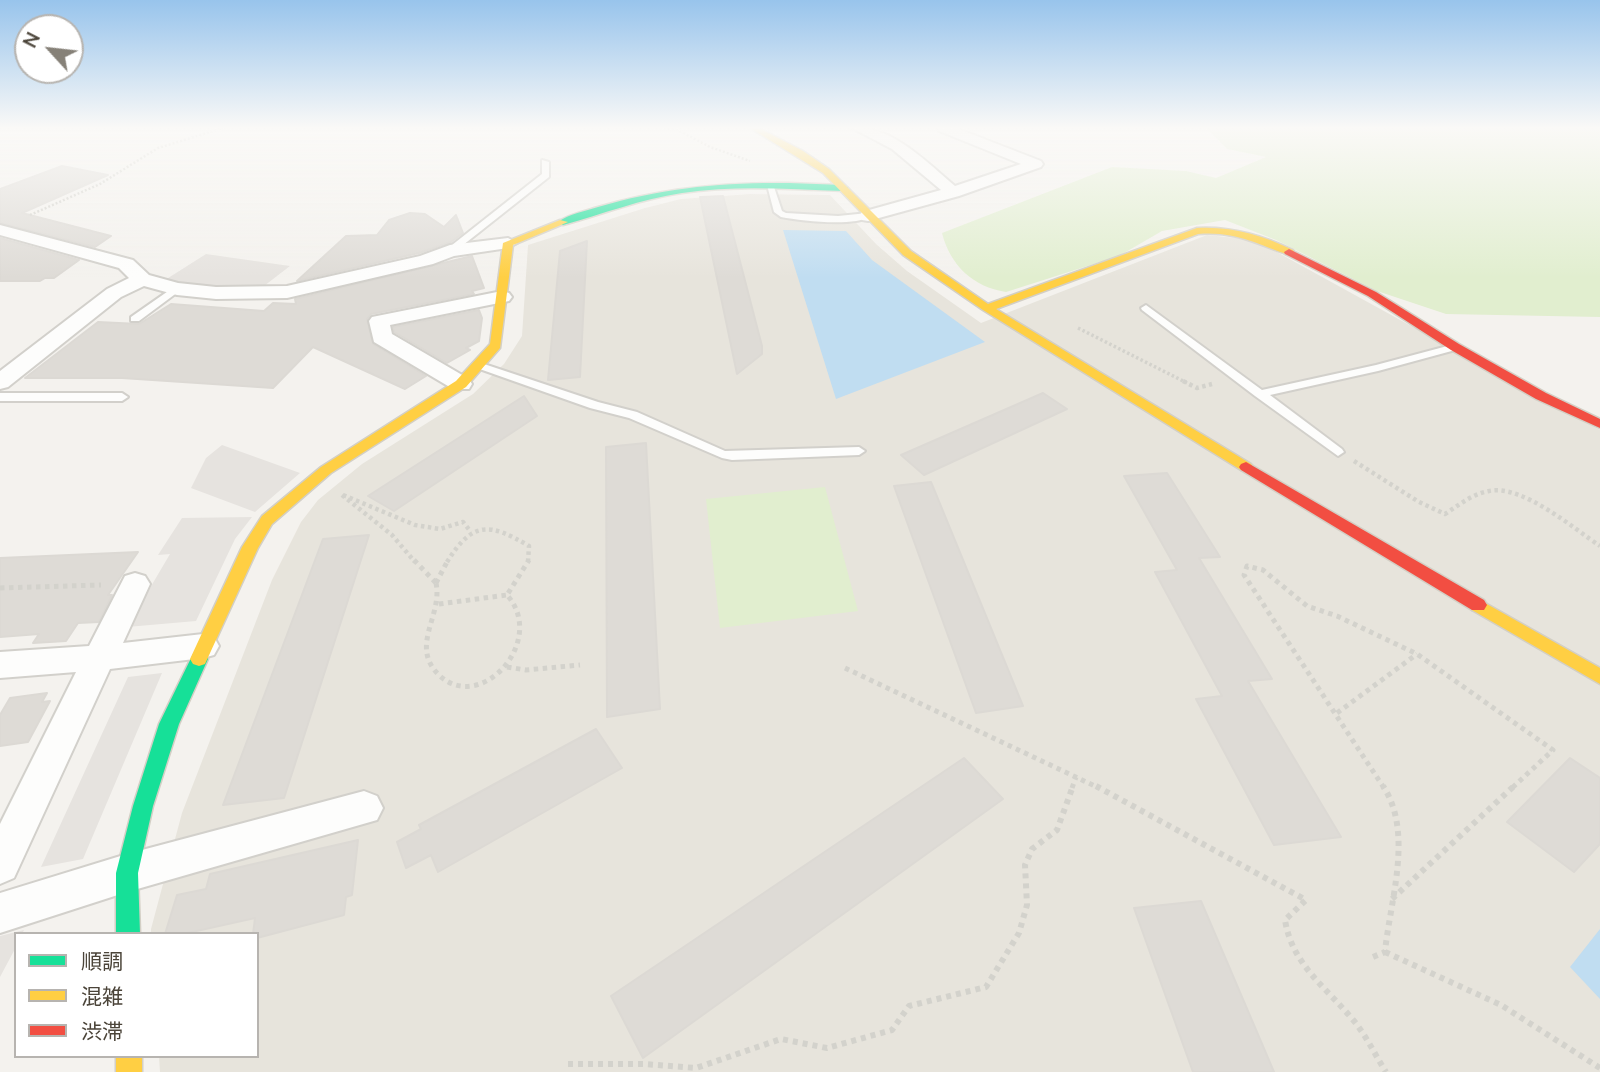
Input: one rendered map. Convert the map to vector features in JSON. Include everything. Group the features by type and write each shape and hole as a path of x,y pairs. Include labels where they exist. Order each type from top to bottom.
{"street":[{"path":"831,178 907,253 987,309 1164,419 1600,677"},
{"path":"936,178 953,192"},
{"path":"868,216 994,178"},
{"path":"0,230 126,264 142,279 177,289 216,293 287,292 426,260 450,251 508,243 611,208 680,191 770,187 844,188"},
{"path":"987,309 1197,231 1215,229 1251,235 1372,294 1455,347 1541,396 1600,425"},
{"path":"128,932 127,873 143,806 169,724 250,547 261,529 288,500 461,384 496,345 508,243"},
{"path":"0,382 114,293 142,279"},
{"path":"461,384 382,337 379,321 502,297"},
{"path":"0,865 135,584"},
{"path":"0,665 99,658 204,646"},
{"path":"0,913 127,873 364,808"}],"lane":[{"path":"450,251 542,178"},
{"path":"770,187 778,212 784,215 838,219 868,216"},
{"path":"135,319 177,289"},
{"path":"1146,308 1237,379 1338,452"},
{"path":"1259,394 1378,368 1455,347"},
{"path":"478,365 594,405 633,415 722,454 732,456 859,451"},
{"path":"0,397 122,397"}],"path":[{"path":"24,218 110,178"},
{"path":"1077,328 1196,388 1237,379"},
{"path":"1338,452 1419,502 1445,514 1473,496 1495,489 1521,496 1600,546"},
{"path":"310,483 415,525 440,529 463,522 471,532"},
{"path":"342,495 352,507 398,539 417,562 425,577 436,583"},
{"path":"439,604 507,595 516,603 520,617 518,645 507,667 487,680 467,687 451,684 439,675 428,659 426,639 428,623 439,604 436,583 459,544 471,532 496,528 529,546 529,560 507,595"},
{"path":"1385,952 1399,823 1392,800 1244,575 1247,566 1263,570 1307,606 1347,621 1417,654 1553,750 1392,899"},
{"path":"0,588 135,584"},
{"path":"1336,713 1417,654"},
{"path":"507,667 526,670 580,665"},
{"path":"845,668 931,705 1212,846 1306,900 1285,920 1286,939 1302,965 1355,1023 1386,1072"},
{"path":"568,1064 644,1064 696,1068 781,1039 827,1048 892,1030 909,1006 986,987 1019,933 1027,905 1025,865 1032,849 1057,830 1076,778"},
{"path":"1373,957 1385,952 1501,1004 1600,1068"}],"shaded area":[{"path":"750,194 830,195 876,244 907,271 981,323 1207,235 1255,240 1600,430 1600,1072 160,1072 159,1058 259,1058 259,932 151,932 151,929 182,813 272,580 301,522 318,500 362,464 473,394 504,364 522,336 528,245 681,199"},
{"path":"206,254 290,266 264,286 205,287 165,280"},
{"path":"222,445 300,473 255,512 191,488 206,458"},
{"path":"252,517 235,539 196,621 127,627 170,554 158,555 182,518"},
{"path":"162,673 83,859 41,867 128,677"},
{"path":"14,932 14,951 0,977 0,936"}],"green space":[{"path":"1084,178 1600,178 1600,317 1446,314 1377,291 1276,240 1225,220 1162,231 1119,256 1006,292 983,285 965,273 951,255 942,233"},
{"path":"825,487 858,611 720,628 706,499"}],"water":[{"path":"783,230 846,231 872,260 985,342 836,399"},
{"path":"1600,929 1600,999 1570,967"}],"building":[{"path":"30,178 101,178 22,213 111,236 95,247 0,223 0,189"},
{"path":"723,196 762,346 762,354 737,374 700,197"},
{"path":"410,213 425,214 444,227 456,215 463,233 451,242 419,253 297,281 346,236 377,235 389,220"},
{"path":"0,238 79,260 54,278 40,281 0,281"},
{"path":"587,241 580,377 548,380 560,251"},
{"path":"472,256 484,288 472,291 474,294 371,314 367,319 373,344 426,376 405,389 313,347 273,388 122,378 25,378 98,322 139,324 171,304 264,311 273,303 296,304 295,299"},
{"path":"479,310 482,318 479,341 466,348 470,350 447,363 394,332 393,327"},
{"path":"1043,393 1067,409 924,475 901,455"},
{"path":"524,396 537,416 394,511 368,496"},
{"path":"646,443 660,709 607,717 606,447"},
{"path":"1167,473 1220,557 1199,558 1272,679 1248,681 1341,837 1274,845 1196,699 1222,696 1155,572 1177,570 1124,476"},
{"path":"931,482 1023,706 976,713 894,486"},
{"path":"369,535 284,798 223,805 323,539"},
{"path":"138,552 108,595 112,595 99,622 78,623 66,641 33,643 39,634 0,637 0,558"},
{"path":"47,693 42,702 50,701 28,742 0,746 0,715 10,698"},
{"path":"596,729 622,768 438,872 431,855 406,868 397,842 421,829 419,825"},
{"path":"964,758 1003,799 643,1058 611,996"},
{"path":"1570,758 1600,778 1600,844 1574,872 1507,822"},
{"path":"358,840 352,895 346,897 344,915 259,937 259,932 253,932 255,918 192,932 166,932 177,895 206,889 210,874"},
{"path":"1201,901 1274,1072 1193,1072 1134,908"}],"traffic: fast":[{"path":"563,222 630,201 698,188 843,188"},
{"path":"128,932 127,873 143,806 169,724 199,659"}],"traffic: slow":[{"path":"833,178 907,253 987,308 1246,467"},
{"path":"199,659 250,547 267,520 326,470 461,384 496,345 508,243 563,222"},
{"path":"987,308 1197,231 1221,230 1244,234 1289,252"},
{"path":"1478,605 1600,677"},
{"path":"129,1058 129,1072"}],"traffic: jam":[{"path":"1289,252 1372,294 1455,347 1541,396 1600,424"},
{"path":"1246,467 1478,605"}]}
